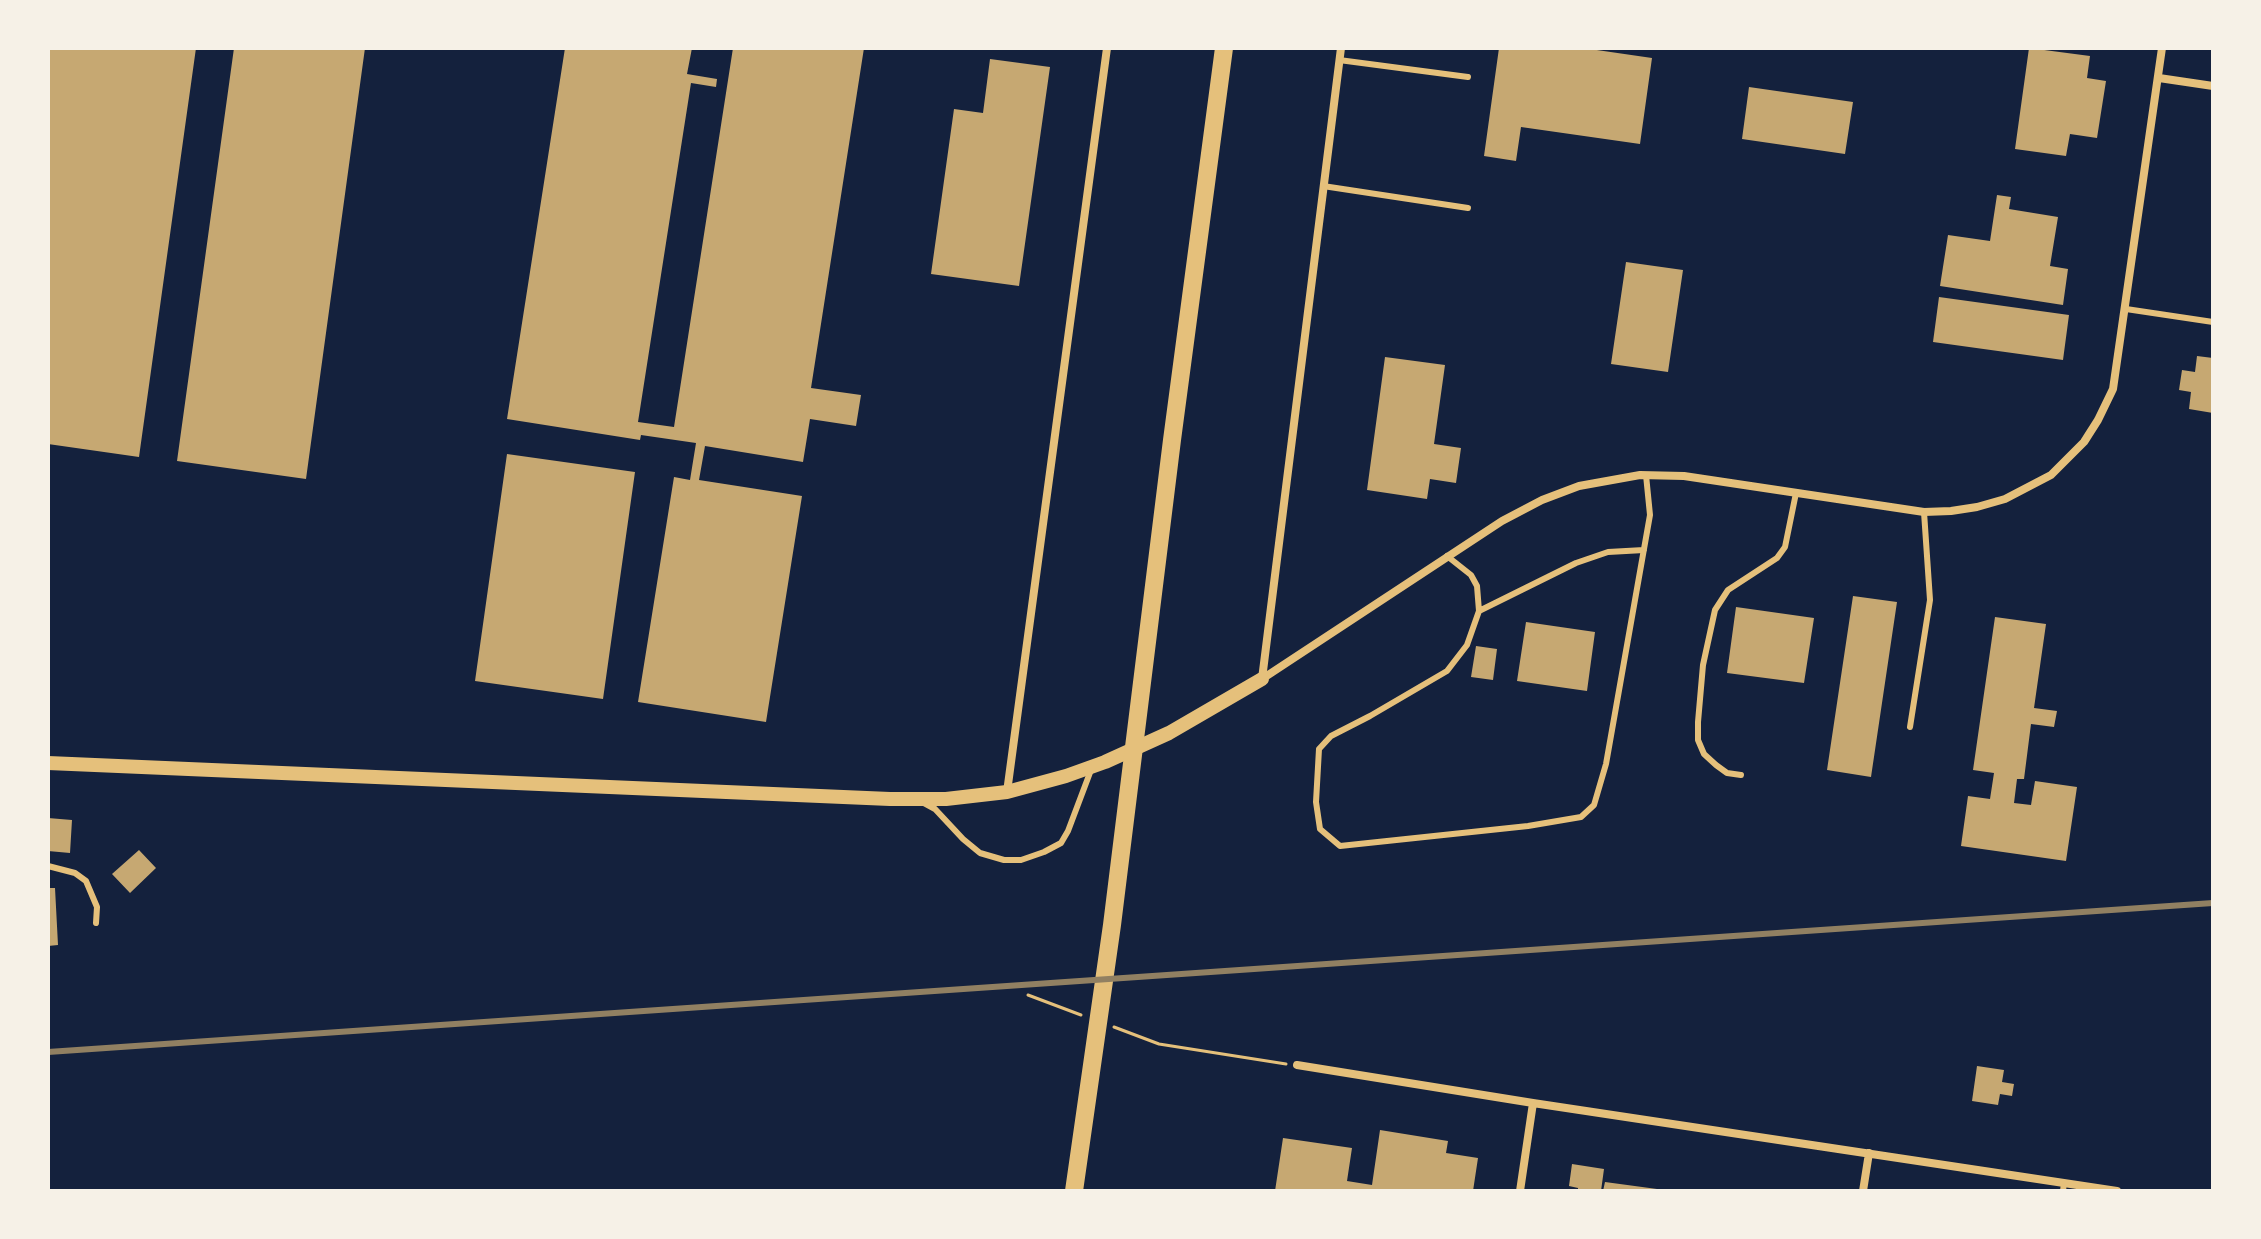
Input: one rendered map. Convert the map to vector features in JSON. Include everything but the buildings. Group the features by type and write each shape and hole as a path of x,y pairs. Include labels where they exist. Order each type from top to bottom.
{"main road":[{"path":"1074,1191 1112,925 1224,48"}],"street":[{"path":"1007,792 1107,48"},
{"path":"1262,679 1341,48"},
{"path":"48,763 917,799 1007,792 1066,776 1169,733 1262,679 1502,521 1542,500 1579,486 1646,475 1684,476 1924,512 1951,511 2005,499 2036,485 2070,457 2098,420 2113,389 2162,48"},
{"path":"2159,78 2213,86"},
{"path":"1297,1065 1869,1153 2063,1187 2117,1191"},
{"path":"1520,1191 1533,1103"},
{"path":"1863,1191 1869,1153"}],"lane":[{"path":"1339,60 1468,77"},
{"path":"1323,186 1468,208"},
{"path":"2126,309 2213,322"},
{"path":"1447,556 1471,575 1477,586 1479,611 1467,645 1447,671 1331,736 1319,749 1316,802 1320,829 1340,846 1528,826 1581,817 1594,805 1606,764 1650,515 1646,475"},
{"path":"1741,775 1727,773 1716,765 1704,754 1698,740 1703,665 1715,610 1728,590 1777,558 1785,547 1796,493"},
{"path":"1910,727 1930,600 1924,512"},
{"path":"1479,611 1576,563 1608,552 1644,550"},
{"path":"917,799 935,809 980,853 1004,860 1021,860 1061,843 1093,766"},
{"path":"48,866 75,873 86,881 97,907 96,923"}],"path":[{"path":"1028,995 1086,1017"},
{"path":"1115,1027 1159,1044 1297,1065"}],"railway":[{"path":"48,1052 2213,903"}]}
